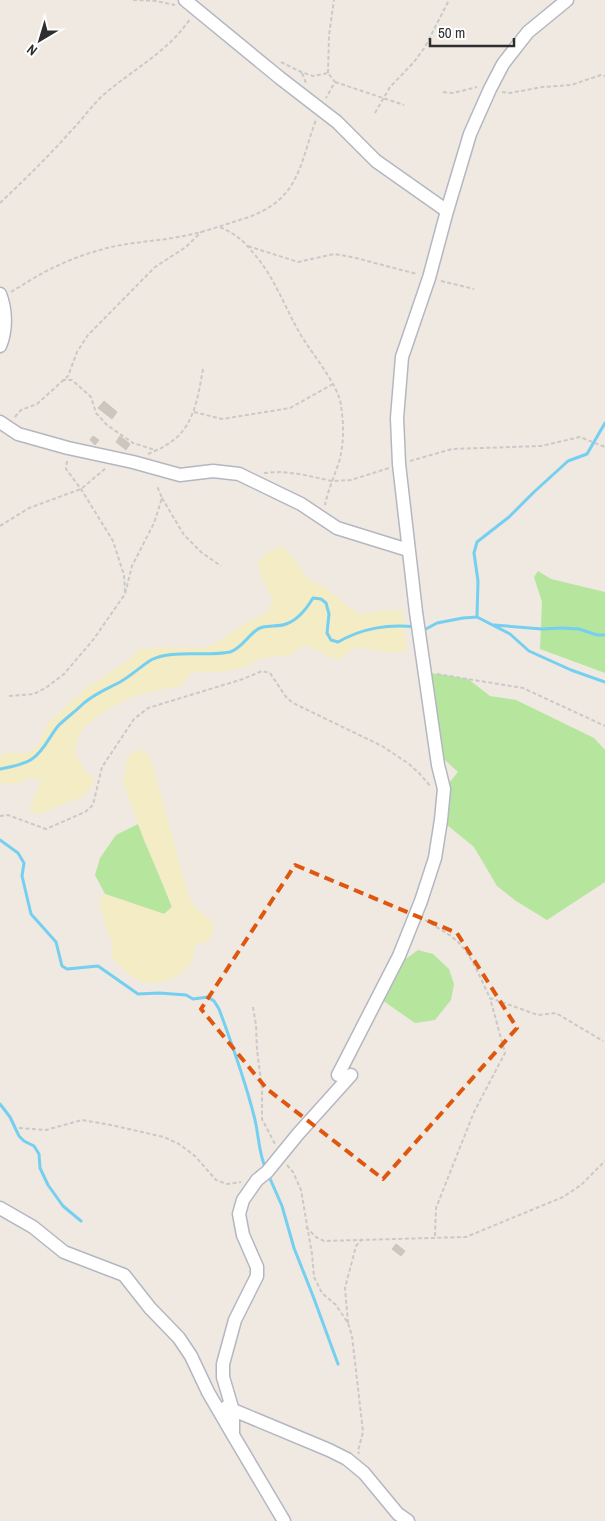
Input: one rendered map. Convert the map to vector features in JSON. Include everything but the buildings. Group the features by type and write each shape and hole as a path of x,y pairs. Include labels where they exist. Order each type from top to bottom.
{"street":[{"path":"185,0 337,122 376,161 447,210"},
{"path":"338,1075 398,956 416,915 435,858 443,803 444,790 438,765 419,634 399,464 397,418 402,357 429,278 470,134 490,89 503,64 528,32 567,0"},
{"path":"0,346 5,325 1,296"},
{"path":"4,425 18,434 180,475 213,470 239,474 301,504 337,528 408,550"},
{"path":"233,1435 232,1411 223,1377 223,1364 235,1320 257,1276 257,1267 243,1235 239,1214 243,1200 256,1180 267,1172 351,1075"},
{"path":"0,1208 34,1227 64,1252 124,1276 150,1308 179,1338 191,1356 211,1396 284,1521"},
{"path":"211,1396 232,1411 347,1459 364,1473 398,1514 408,1521"}],"path":[{"path":"0,203 48,156 98,100 117,83 170,43 183,29 196,9 156,0 133,0"},
{"path":"334,0 329,35 328,72 335,82 404,105"},
{"path":"375,113 390,87 414,62 426,46 449,0"},
{"path":"275,59 313,76 328,72"},
{"path":"443,92 453,93 475,86 510,93 542,87 571,85 605,76"},
{"path":"1,296 57,266 101,250 131,243 178,238 248,218 268,208 283,196 300,169 308,139 320,110 335,82"},
{"path":"220,227 238,236 248,246 273,280 299,331 333,384 341,404 343,430 339,461 322,518"},
{"path":"4,425 21,410 37,404 68,376 77,352 88,335 155,267 186,247 201,232"},
{"path":"248,246 298,262 334,254 352,257 474,290"},
{"path":"132,462 168,445 182,433 194,412 203,369"},
{"path":"62,380 72,380 91,397 96,413 112,429 133,443 156,450"},
{"path":"194,412 222,419 290,408 333,384"},
{"path":"263,473 300,474 332,481 351,480 452,449 541,446 580,437 605,447"},
{"path":"68,448 66,469 81,489 113,541 124,575 125,594"},
{"path":"0,526 29,508 81,489 107,467"},
{"path":"157,486 184,536 221,566"},
{"path":"9,696 34,694 47,686 64,674 93,640 125,594 132,566 150,531 162,498"},
{"path":"0,816 8,815 46,829 85,812 93,805 102,767 134,720 148,708 243,679 262,671 270,673 286,697 293,703 382,746 409,764 420,774 443,803"},
{"path":"425,672 523,688 605,726"},
{"path":"416,915 453,937 462,946 476,968 490,998 505,1053 474,1112 436,1208 435,1237"},
{"path":"490,998 538,1015 556,1013 603,1041"},
{"path":"253,1007 262,1089 262,1119 280,1156 293,1172 301,1190 314,1277 322,1293 336,1305 348,1323"},
{"path":"19,1128 46,1130 82,1120 111,1125 164,1137 179,1144 195,1156 216,1180 227,1184 256,1180"},
{"path":"306,1227 316,1237 324,1240 466,1237 563,1197 581,1185 605,1161"},
{"path":"362,1239 356,1246 345,1288 348,1323 352,1336 360,1395 363,1432 358,1451 364,1473"}],"highlighted area":[{"path":"295,865 457,933 517,1028 383,1179 267,1089 201,1009"}],"green space":[{"path":"538,571 551,579 605,592 605,673 540,649 542,602 534,577"},
{"path":"431,673 468,679 490,696 516,700 594,738 605,750 605,882 547,920 516,901 497,886 474,847 441,820 444,789 458,772 437,753"},
{"path":"138,824 172,907 164,914 105,894 95,875 100,858 116,835"},
{"path":"418,950 433,954 449,969 454,984 451,1000 435,1020 415,1023 382,1000 396,966"}],"sand":[{"path":"281,546 290,553 309,580 324,586 351,609 360,614 402,610 407,651 394,653 356,647 338,660 303,645 290,655 263,658 241,668 224,672 192,672 181,686 135,696 114,706 88,723 79,737 74,751 86,773 94,778 89,790 80,798 44,813 37,814 30,811 40,782 38,779 29,778 14,785 0,783 0,755 6,753 26,753 37,747 49,722 87,687 127,661 140,649 202,648 220,641 240,626 263,615 270,609 272,599 261,576 258,562 268,552"},
{"path":"134,750 145,751 152,762 187,890 194,905 213,923 214,928 209,941 195,945 192,960 184,971 165,981 151,983 135,978 112,959 112,943 105,925 99,899 105,894 164,914 172,907 144,840 123,782 126,762"}],"waterway":[{"path":"477,617 478,581 474,553 477,542 509,517 568,461 587,454 605,423"},
{"path":"0,769 13,767 32,759 43,748 58,726 84,703 124,680 151,660 169,655 230,652 239,647 258,629 266,626 283,625 294,620 305,610 313,598 321,599 326,603 329,614 327,633 331,640 338,642 357,633 376,628 395,626 416,627"},
{"path":"422,628 426,629 437,623 477,617 510,634 529,651 571,670 605,682"},
{"path":"494,625 542,629 579,629 597,635 605,635"},
{"path":"0,840 18,853 24,863 22,876 31,914 56,942 62,966 67,969 98,966 138,994 186,995 193,999 208,997 214,1001 219,1009 242,1076 256,1123 261,1156 266,1169"},
{"path":"0,1104 10,1117 19,1136 34,1146 39,1154 40,1168 48,1185 63,1206 81,1221"},
{"path":"268,1174 282,1206 294,1248 338,1364"}]}
